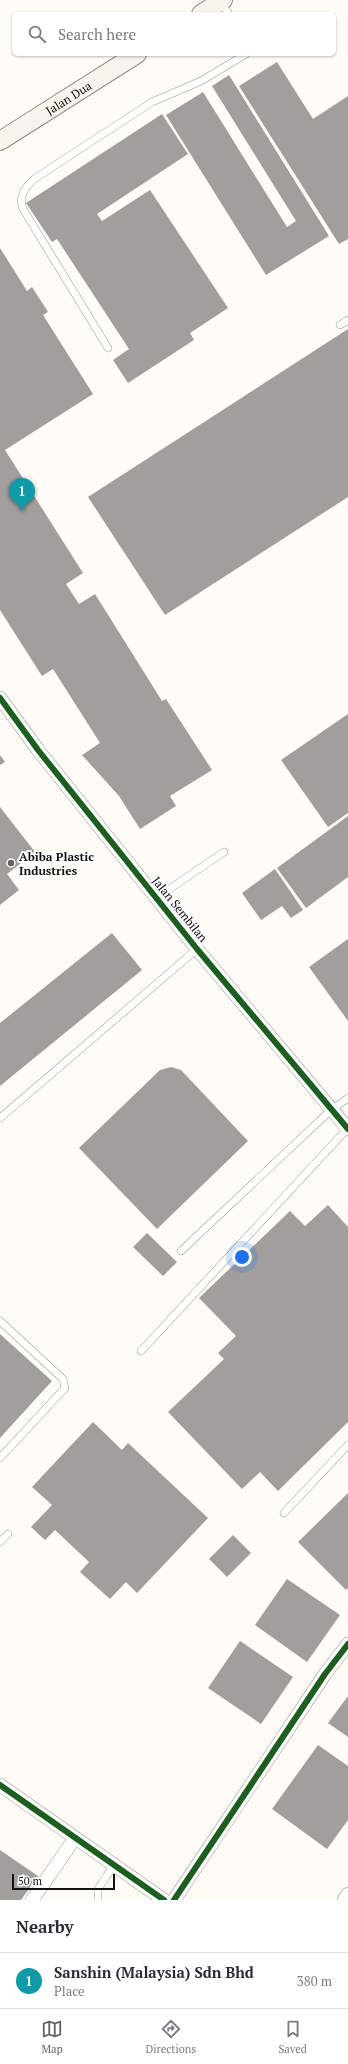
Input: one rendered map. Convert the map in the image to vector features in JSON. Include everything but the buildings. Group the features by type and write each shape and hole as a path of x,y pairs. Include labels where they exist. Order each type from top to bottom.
{"main road":[{"path":"206,12 224,5"},
{"name":"Jalan Dua","path":"0,141 134,56"}],"street":[{"name":"Jalan Sembilan","path":"0,698 38,750 197,949 348,1129"},
{"path":"174,1900 325,1674 348,1644"},
{"path":"0,1785 164,1900"},
{"path":"32,1900 75,1838"},
{"path":"344,1900 348,1894"}],"lane":[{"path":"108,348 23,209 21,196 26,186 34,179 152,102 201,81 243,56"},
{"path":"340,324 348,320"},
{"path":"156,898 224,852"},
{"path":"0,1118 197,949"},
{"path":"180,1251 331,1110 348,1098"},
{"path":"141,1351 348,1129"},
{"path":"0,1321 63,1379 65,1388 0,1458"},
{"path":"284,1513 348,1445"},
{"path":"0,1542 8,1534"},
{"path":"98,1900 98,1889 114,1865"}],"cycle path":[{"path":"0,698 38,750 197,949 348,1129"},
{"path":"174,1900 325,1674 348,1644"},
{"path":"0,1785 164,1900"}],"place":[{"name":"Sanshin (Malaysia) Sdn Bhd","path":"22,511"},
{"name":"Abiba Plastic Industries","path":"11,863"}]}
